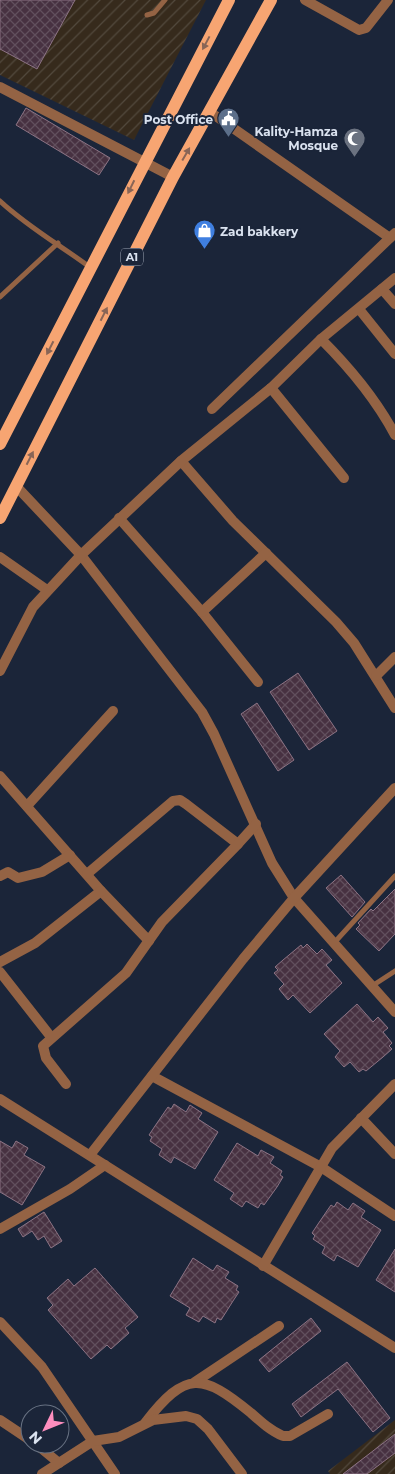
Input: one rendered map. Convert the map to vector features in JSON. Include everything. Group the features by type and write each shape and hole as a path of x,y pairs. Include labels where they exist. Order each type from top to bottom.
{"main road":[{"name":"A1","path":"0,444 143,163 229,0"},
{"name":"A1","path":"0,518 4,498 16,486 173,177 271,0"}],"street":[{"path":"305,0 359,30 366,28 388,0"},
{"path":"0,87 173,177"},
{"path":"210,112 392,235 212,409"},
{"path":"0,671 26,617 47,590 81,555 181,461 270,388 321,339 395,278"},
{"path":"382,289 395,304"},
{"path":"359,309 395,354"},
{"path":"321,339 345,363 386,417 395,435"},
{"path":"270,388 344,478"},
{"path":"181,461 233,521 336,622 354,643 395,708"},
{"path":"16,486 81,555 205,718 256,824 272,863 294,898 395,1012"},
{"path":"119,518 202,612 258,682"},
{"path":"202,612 266,553"},
{"path":"0,557 47,590"},
{"path":"376,676 395,657"},
{"path":"27,806 112,711"},
{"path":"0,776 101,891 149,941"},
{"path":"90,1155 210,1000 294,898 395,788"},
{"path":"87,874 173,801 180,800 238,844"},
{"path":"66,1084 43,1051 43,1046 126,973 162,922 256,824"},
{"path":"0,876 8,872 18,878 38,873 70,855"},
{"path":"0,962 35,942 101,891"},
{"path":"0,972 51,1038"},
{"path":"152,1076 321,1167 395,1216"},
{"path":"262,1266 332,1148 395,1084"},
{"path":"0,1099 262,1266 395,1348"},
{"path":"360,1118 395,1154"},
{"path":"0,1228 70,1189 105,1165"},
{"path":"0,1322 42,1367 115,1474"},
{"path":"144,1425 173,1392 196,1382 279,1326"},
{"path":"196,1382 215,1386 282,1436 290,1436 328,1414"},
{"path":"42,1474 93,1441 118,1437 153,1420 186,1416 197,1419 208,1429 242,1474"},
{"path":"0,1420 20,1433"},
{"path":"48,1454 59,1463"}],"lane":[{"path":"148,16 154,13 165,0"},
{"path":"0,201 34,229 58,243 91,268"},
{"path":"0,297 58,243"},
{"path":"334,943 395,876"},
{"path":"372,986 395,971"}],"shaded area":[{"path":"0,0 206,0 134,140 0,75"},
{"path":"395,1420 395,1474 330,1474 328,1471"}],"building":[{"path":"0,0 75,0 37,69 0,49"},
{"path":"26,108 110,158 99,175 16,125"},
{"path":"298,673 337,731 309,750 270,692"},
{"path":"257,703 294,760 278,771 241,714"},
{"path":"341,875 365,902 352,917 326,888"},
{"path":"395,889 395,934 379,951 356,929 360,925 358,923 371,909 373,911"},
{"path":"307,944 317,954 322,949 332,960 326,965 342,983 310,1013 293,995 288,1000 279,989 284,984 274,973 278,970 275,967 301,945 303,948"},
{"path":"357,1004 373,1022 378,1017 388,1028 383,1032 392,1043 389,1046 392,1049 383,1057 366,1071 363,1069 359,1072 350,1062 344,1067 335,1057 340,1051 324,1034"},
{"path":"174,1104 186,1112 190,1105 202,1113 198,1119 218,1132 195,1169 174,1157 171,1163 159,1155 162,1149 150,1141 152,1137 149,1135 168,1107 171,1109"},
{"path":"0,1141 12,1148 16,1141 28,1148 24,1155 45,1167 22,1205 0,1192"},
{"path":"237,1143 258,1156 261,1150 274,1157 270,1163 282,1171 280,1175 283,1177 277,1187 264,1205 261,1203 258,1208 246,1201 242,1207 230,1199 234,1193 214,1180"},
{"path":"337,1202 348,1210 353,1203 365,1211 361,1217 381,1230 358,1267 337,1255 334,1261 322,1253 325,1247 313,1239 315,1236 312,1233 331,1205 334,1207"},
{"path":"44,1212 62,1241 51,1248 44,1236 38,1240 32,1231 23,1237 18,1229"},
{"path":"395,1249 395,1292 376,1280"},
{"path":"193,1258 213,1271 217,1265 229,1272 225,1278 238,1286 236,1290 239,1292 221,1320 217,1318 215,1323 203,1316 199,1322 186,1315 190,1308 170,1296"},
{"path":"95,1268 138,1317 125,1328 129,1333 111,1349 107,1345 91,1359 48,1310 53,1305 47,1298 68,1279 74,1286"},
{"path":"311,1318 321,1331 269,1372 259,1360"},
{"path":"347,1362 390,1418 373,1432 338,1389 301,1417 292,1404"},
{"path":"395,1434 395,1453 367,1474 343,1474"}],"place":[{"name":"Post Office","path":"229,138"},
{"name":"Kality-Hamza Mosque","path":"354,157"},
{"name":"Zad bakkery","path":"204,250"}]}
